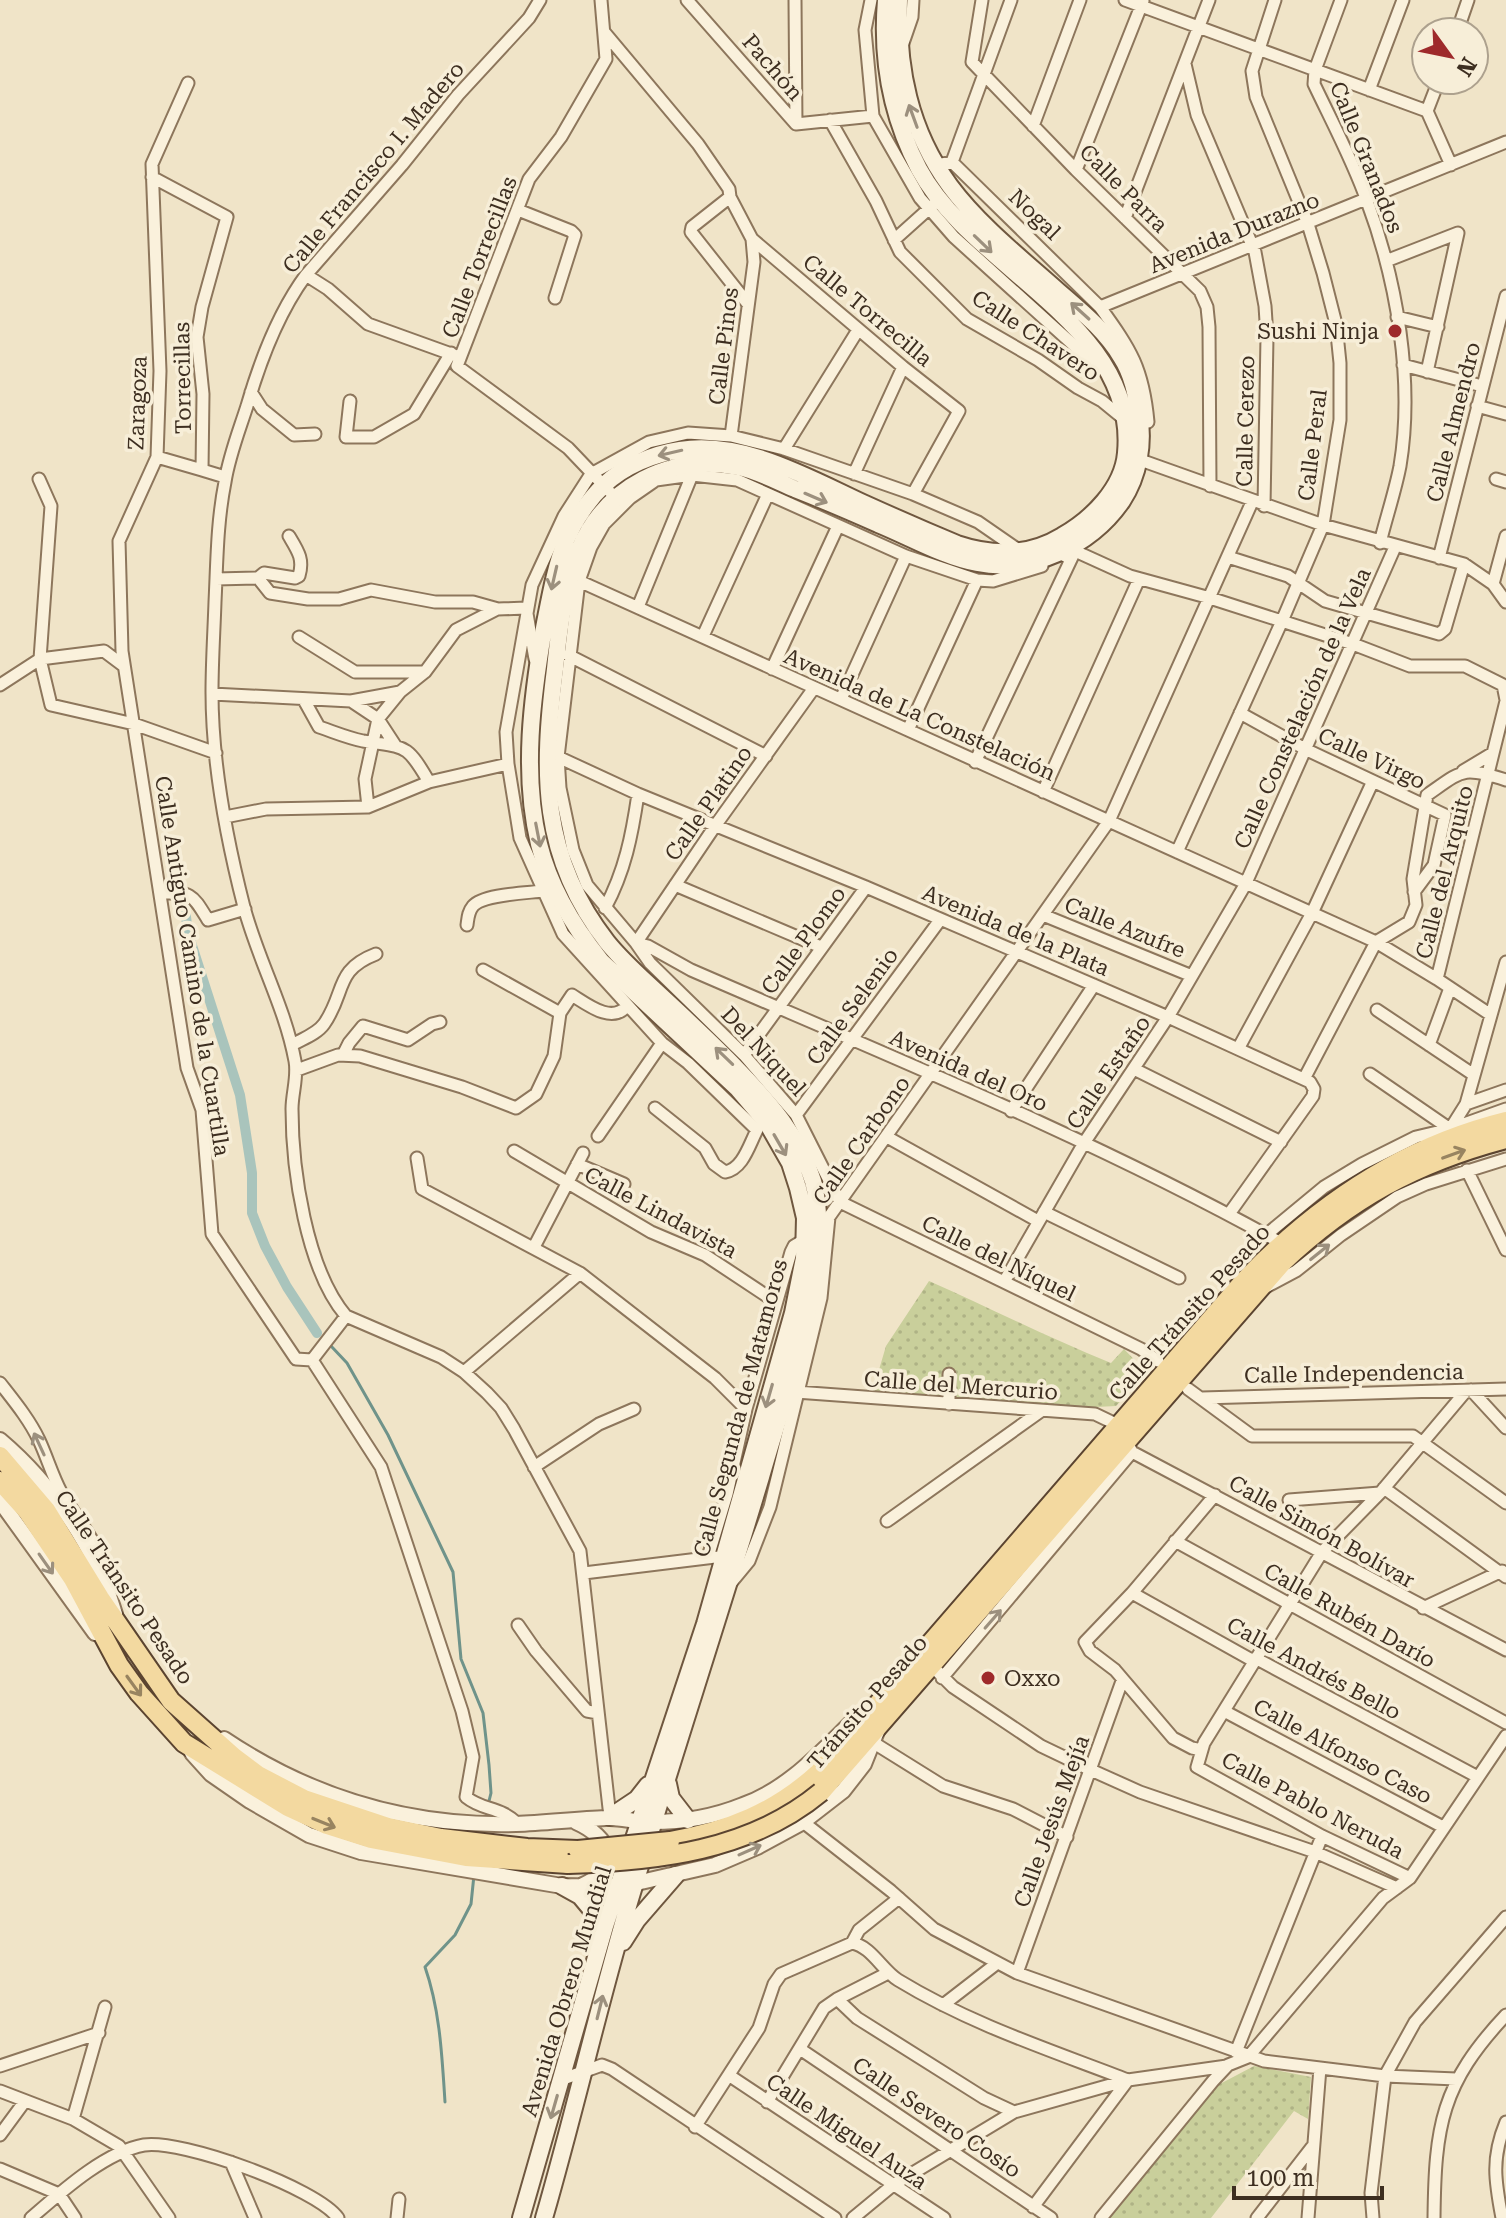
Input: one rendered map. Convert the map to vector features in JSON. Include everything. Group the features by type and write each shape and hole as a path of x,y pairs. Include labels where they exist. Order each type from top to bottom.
{"main road":[{"path":"886,0 885,47 891,102 897,124 934,204 1004,274 1080,333 1105,363 1115,383 1127,441 1121,473 1095,522"},
{"path":"744,461 970,562 1014,565 1039,560 1068,545 1131,486 1145,422 1129,374 1108,338 961,199 945,163 922,138 906,95 900,50 899,0"},
{"name":"Calle Segunda de Matamoros","path":"744,461 698,448 679,450 630,467 603,485 583,511 567,537 549,600 537,672 530,770 539,843 560,900 584,941 601,961 738,1089 767,1123 790,1163 810,1236"},
{"path":"744,461 804,476 957,544 988,552 1021,552 1068,545"},
{"name":"Calle Segunda de Matamoros","path":"603,485 596,519 579,549 569,581 549,713 546,782 561,859 576,892 609,946 731,1063 784,1122 813,1182 810,1236 793,1313 661,1780"},
{"name":"Calle Tránsito Pesado","path":"1126,1439 1274,1239 1370,1177 1434,1144 1506,1121"},
{"name":"Calle Tránsito Pesado","path":"1126,1439 1254,1292 1312,1235 1370,1194 1420,1167 1457,1151 1506,1139"},
{"name":"Tránsito Pesado","path":"568,1864 656,1857 722,1845 777,1822 878,1732 936,1671 1126,1439"},
{"name":"Tránsito Pesado","path":"878,1732 1126,1439"},
{"name":"Calle Tránsito Pesado","path":"0,1456 46,1510 100,1598 158,1683 183,1712 234,1757 304,1799 422,1835 462,1855 599,1849 670,1841 721,1830 754,1818 814,1788"},
{"name":"Calle Tránsito Pesado","path":"0,1481 27,1511 73,1579 106,1645 139,1693 184,1743 252,1787 327,1825 371,1839 462,1855 568,1864"},
{"name":"Calle Segunda de Matamoros","path":"661,1780 726,1589 722,1558"},
{"path":"610,1817 661,1780 688,1820"},
{"name":"Avenida Obrero Mundial","path":"521,2218 605,1926 627,1885 649,1828 661,1780"},
{"path":"612,1960 637,1920 680,1874"},
{"name":"Avenida Obrero Mundial","path":"544,2218 612,1960 627,1885"},
{"path":"562,1886 580,1896 605,1926"}],"street":[{"name":"Calle Francisco I. Madero","path":"346,1316 335,1303 326,1284 302,1208 291,1107 297,1070 284,1013 245,909 225,817 212,694 217,529 225,477 259,363 295,289 458,95 529,18 540,0"},
{"name":"Calle Torrecillas","path":"601,0 606,59 561,137 529,179 456,355 457,366 568,448 603,485"},
{"name":"Pachón","path":"687,0 796,124"},
{"path":"795,0 796,124 873,116"},
{"path":"871,0 865,30 873,116 920,198 934,204 894,240"},
{"path":"900,50 909,27 913,0"},
{"path":"982,0 972,62 984,75"},
{"path":"945,163 984,75 1011,0"},
{"path":"1033,126 1080,0"},
{"path":"1125,0 1142,3 1427,111"},
{"path":"1125,218 1209,0"},
{"name":"Calle Peral","path":"1177,852 1323,525 1340,420 1336,324 1308,224 1256,97 1252,71 1275,0"},
{"path":"1315,70 1341,0"},
{"path":"1369,90 1403,0"},
{"path":"1076,170 1142,3"},
{"name":"Calle Torrecilla","path":"604,32 698,144 729,189 730,197 752,239 959,411 913,494"},
{"name":"Calle Cerezo","path":"1185,64 1197,115 1253,247 1265,306 1264,506"},
{"name":"Calle Granados","path":"1315,70 1314,84 1367,199 1386,261 1397,317 1403,365 1403,441 1380,543"},
{"name":"Calle Parra","path":"984,75 1200,291 1207,307 1210,486"},
{"name":"Zaragoza","path":"134,724 124,666 119,541 157,457 160,371 152,164 188,83"},
{"path":"1433,96 1427,111 1451,165"},
{"name":"Calle Chavero","path":"830,120 876,201 900,252 967,319 1102,401 1124,419"},
{"name":"Avenida Durazno","path":"1100,307 1506,142"},
{"name":"Nogal","path":"945,163 1100,307"},
{"name":"Torrecillas","path":"152,177 227,217 202,307 197,337 203,394 202,470"},
{"path":"730,197 692,227 691,232 748,304"},
{"path":"518,210 575,235 555,298"},
{"path":"1386,261 1458,233 1427,372"},
{"name":"Calle Torrecilla","path":"752,239 754,262"},
{"name":"Calle Pinos","path":"731,436 754,262"},
{"name":"Calle Torrecillas","path":"306,275 328,289 368,324 456,355"},
{"name":"Calle Almendro","path":"1439,558 1506,296"},
{"path":"908,730 977,580 993,581 1046,565 1068,545 1108,526 1133,494 1146,462 1144,382 1130,350 1100,307"},
{"path":"1397,317 1438,327"},
{"path":"784,449 858,330"},
{"path":"350,401 346,437 374,437 414,414 456,355"},
{"path":"1403,365 1482,386"},
{"path":"854,474 903,367"},
{"path":"251,392 262,409 294,435 315,434"},
{"path":"1477,406 1506,414"},
{"path":"655,1108 705,1148 714,1164 725,1172 733,1171 741,1161 757,1130 688,1063 662,1043 563,934 520,838 506,732 532,585 564,516 649,442 688,433 731,436 784,449 913,494 978,522 1021,552"},
{"path":"157,457 225,477"},
{"path":"1146,462 1323,525 1464,564 1493,584 1506,602"},
{"path":"638,607 692,475"},
{"name":"Del Niquel","path":"840,1202 796,1115 744,1055 650,963 587,885 573,850 560,788 558,757 579,581 591,547 604,524 630,498 656,480 692,475 737,480 906,556 977,580"},
{"path":"39,479 51,506 40,659 51,705 134,724 216,753"},
{"path":"703,636 768,494"},
{"name":"Calle Carbono","path":"726,1589 749,1561 770,1507 821,1298 829,1217 1109,821 1252,502"},
{"path":"772,669 838,526"},
{"path":"216,579 258,578 264,573 299,576 302,565 289,536"},
{"path":"1493,584 1505,541"},
{"path":"1068,545 1139,579 1282,621 1415,668 1465,666 1503,685 1506,700"},
{"path":"975,762 1068,545"},
{"name":"Calle Constelación de la Vela","path":"1245,885 1395,547"},
{"path":"841,699 906,556"},
{"path":"1228,557 1288,576 1325,601 1439,634 1445,629 1464,564"},
{"path":"258,578 270,593 308,599 339,599 371,590 435,602 473,602 498,609 526,608"},
{"path":"1043,792 1139,579"},
{"name":"Avenida de La Constelación","path":"579,581 1376,942 1491,1015"},
{"path":"526,608 537,672"},
{"path":"368,807 365,779 378,719 400,692 425,672 456,630 498,609"},
{"path":"104,651 121,628"},
{"path":"299,637 355,672 425,672"},
{"path":"0,685 40,659 104,651 124,666"},
{"path":"568,655 766,756"},
{"name":"Calle Platino","path":"636,943 814,688"},
{"path":"212,694 351,701 400,692"},
{"path":"304,700 319,727 371,742 395,745"},
{"name":"Calle del Arquito","path":"1437,979 1490,775 1506,700"},
{"path":"351,701 378,719 395,745 414,757 429,782"},
{"name":"Calle Virgo","path":"1240,713 1307,750 1445,815 1434,865 1414,892"},
{"name":"Calle Antiguo Camino de la Cuartilla","path":"134,724 187,1068 202,1110 212,1234 296,1359 312,1360 381,1467 462,1711 473,1757 466,1797 493,1813"},
{"path":"1229,1214 1313,1096 1314,1089 1304,1079 1376,942 1409,922 1416,905 1413,879 1427,795 1493,753"},
{"name":"Avenida de la Plata","path":"558,757 638,794 1094,985 1304,1079"},
{"path":"225,817 266,809 368,807 429,782 508,764"},
{"path":"1462,771 1506,780"},
{"path":"1238,1049 1312,913 1373,781"},
{"path":"605,908 619,881 631,843 638,794"},
{"path":"675,885 821,947"},
{"name":"Calle Estaño","path":"1004,1282 1084,1143 1168,1017 1245,885"},
{"name":"Calle Plomo","path":"744,1055 866,887"},
{"path":"467,925 474,904 485,899 543,891"},
{"path":"161,893 184,892 194,897 208,920 245,909"},
{"name":"Calle Azufre","path":"1043,915 1192,976"},
{"name":"Calle Selenio","path":"796,1115 940,920"},
{"name":"Avenida del Oro","path":"636,943 1084,1143 1274,1239"},
{"path":"292,1045 323,1026 349,970 359,961 376,954"},
{"path":"1434,1144 1450,1129 1466,1104 1506,962"},
{"path":"483,970 560,1013"},
{"path":"1011,1111 1094,985"},
{"path":"1429,1045 1450,988"},
{"path":"297,1070 338,1055 360,1056 462,1087 516,1108 536,1094 554,1056 560,1013 572,995 609,1015 622,1013 627,1006"},
{"path":"1377,1010 1474,1075"},
{"path":"343,1055 363,1026 408,1040 440,1022"},
{"path":"598,1136 662,1043"},
{"path":"688,1063 738,1089"},
{"path":"1134,1069 1281,1142"},
{"path":"1370,1074 1450,1129"},
{"path":"1466,1104 1506,1090"},
{"path":"1274,1239 1324,1187 1362,1164 1416,1137 1450,1129 1506,1109"},
{"path":"887,1137 1041,1216 1179,1278"},
{"name":"Calle Lindavista","path":"514,1151 651,1232 705,1255 776,1302"},
{"path":"534,1247 583,1153"},
{"path":"417,1158 422,1189 580,1273 715,1378 746,1409"},
{"path":"1254,1292 1296,1271 1341,1235 1397,1197 1467,1170 1506,1159"},
{"path":"577,1164 624,1184"},
{"path":"1467,1170 1506,1250"},
{"name":"Calle del Níquel","path":"840,1202 1141,1349 1158,1361"},
{"path":"584,1573 722,1558 727,1494 746,1409 791,1252 829,1217"},
{"path":"464,1372 580,1273"},
{"path":"312,1360 346,1316 441,1357 464,1372 501,1408 580,1551 610,1817"},
{"path":"949,1374 949,1404"},
{"path":"0,1383 21,1409 61,1491 105,1565 108,1589 118,1622"},
{"path":"1188,1389 1252,1436 1413,1436 1506,1503"},
{"name":"Calle Independencia","path":"1202,1398 1506,1389"},
{"path":"1202,1750 1322,1552 1382,1490 1468,1391 1506,1428"},
{"name":"Calle del Mercurio","path":"796,1392 1095,1414 1126,1439"},
{"path":"534,1467 599,1424 634,1409"},
{"path":"887,1521 1042,1410"},
{"name":"Calle Simón Bolívar","path":"1126,1439 1215,1495 1506,1650"},
{"path":"0,1440 26,1463 58,1503 108,1589"},
{"path":"1289,1500 1382,1490 1504,1573"},
{"path":"1132,1593 1215,1495"},
{"path":"0,1501 106,1645"},
{"name":"Calle Rubén Darío","path":"1175,1541 1506,1723"},
{"path":"1423,1608 1504,1573"},
{"name":"Calle Pablo Neruda","path":"1132,1593 1085,1642 1090,1651 1115,1670 1173,1738 1202,1750 1197,1767 1322,1836 1410,1878"},
{"name":"Calle Andrés Bello","path":"1132,1593 1250,1659 1257,1659 1478,1777"},
{"path":"518,1625 587,1711 598,1713"},
{"path":"936,1671 953,1687 1041,1746 1091,1770 1140,1792 1315,1852 1397,1888"},
{"name":"Calle Jesús Mejía","path":"1017,1973 1122,1681"},
{"name":"Calle Alfonso Caso","path":"1224,1711 1443,1827"},
{"path":"183,1712 247,1755 303,1785 363,1806 449,1820 493,1813 518,1824 610,1817 649,1828 746,1805 772,1792 804,1768 853,1721 878,1732 943,1786 1013,1809 1067,1837"},
{"path":"462,1855 499,1876 562,1886 627,1885 715,1865 803,1822 843,1791 864,1764 878,1732"},
{"path":"853,2218 893,2185 1014,2112 1128,2080 1228,2065 1250,2057 1383,1898 1410,1878 1506,1736"},
{"path":"571,1820 598,1834 607,1851 607,1864 602,1873 583,1885"},
{"path":"803,1822 934,1929 1017,1973 1250,2057 1385,2076 1456,2079"},
{"path":"649,1828 656,1836 662,1860 680,1874"},
{"path":"1250,2057 1322,1836"},
{"path":"695,2127 762,2024 774,1984 781,1974 852,1943 859,1930 899,1898"},
{"path":"1373,2218 1371,2193 1385,2076 1415,2022 1506,1917"},
{"path":"852,1943 863,1947 888,1973 961,2015 1128,2080"},
{"path":"943,2005 996,1964"},
{"path":"767,2102 824,2008 888,1973"},
{"path":"837,1999 850,2014 984,2098 1014,2112"},
{"path":"73,2119 105,2007"},
{"path":"1434,2218 1436,2155 1443,2113 1456,2079 1506,2015"},
{"path":"0,2066 99,2033"},
{"name":"Calle Severo Cosío","path":"800,2049 1051,2218"},
{"path":"563,2079 602,2065 612,2069 835,2218"},
{"path":"1101,2218 1228,2065"},
{"path":"1308,2218 1320,2068"},
{"name":"Calle Miguel Auza","path":"730,2076 944,2218"},
{"path":"1033,2207 1128,2080"},
{"path":"0,2091 73,2119 123,2151 169,2218"},
{"path":"0,2135 25,2101"},
{"path":"1502,2218 1493,2175 1506,2122"},
{"path":"31,2218 59,2194 123,2151 147,2144 180,2148 277,2179 317,2200 338,2218"},
{"path":"1257,2218 1312,2146"},
{"path":"231,2162 255,2218"},
{"path":"0,2169 59,2194 75,2218"},
{"path":"397,2218 399,2199"}],"green space":[{"path":"929,1281 1111,1363 1124,1349 1147,1373 1116,1406 1076,1408 871,1397 886,1346"},
{"path":"1254,2066 1311,2077 1308,2119 1294,2111 1211,2218 1108,2218 1218,2085"}],"waterway":[{"path":"184,900 188,933 240,1095 252,1173 252,1213 287,1287 317,1333"},
{"path":"331,1346 347,1363 388,1435 453,1572 461,1659 483,1713 491,1793 488,1805"},
{"path":"445,2102 437,2016 425,1967 455,1935 471,1904 474,1875"}],"place":[{"name":"Sushi Ninja","path":"1395,331"},
{"name":"Oxxo","path":"988,1678"}]}
